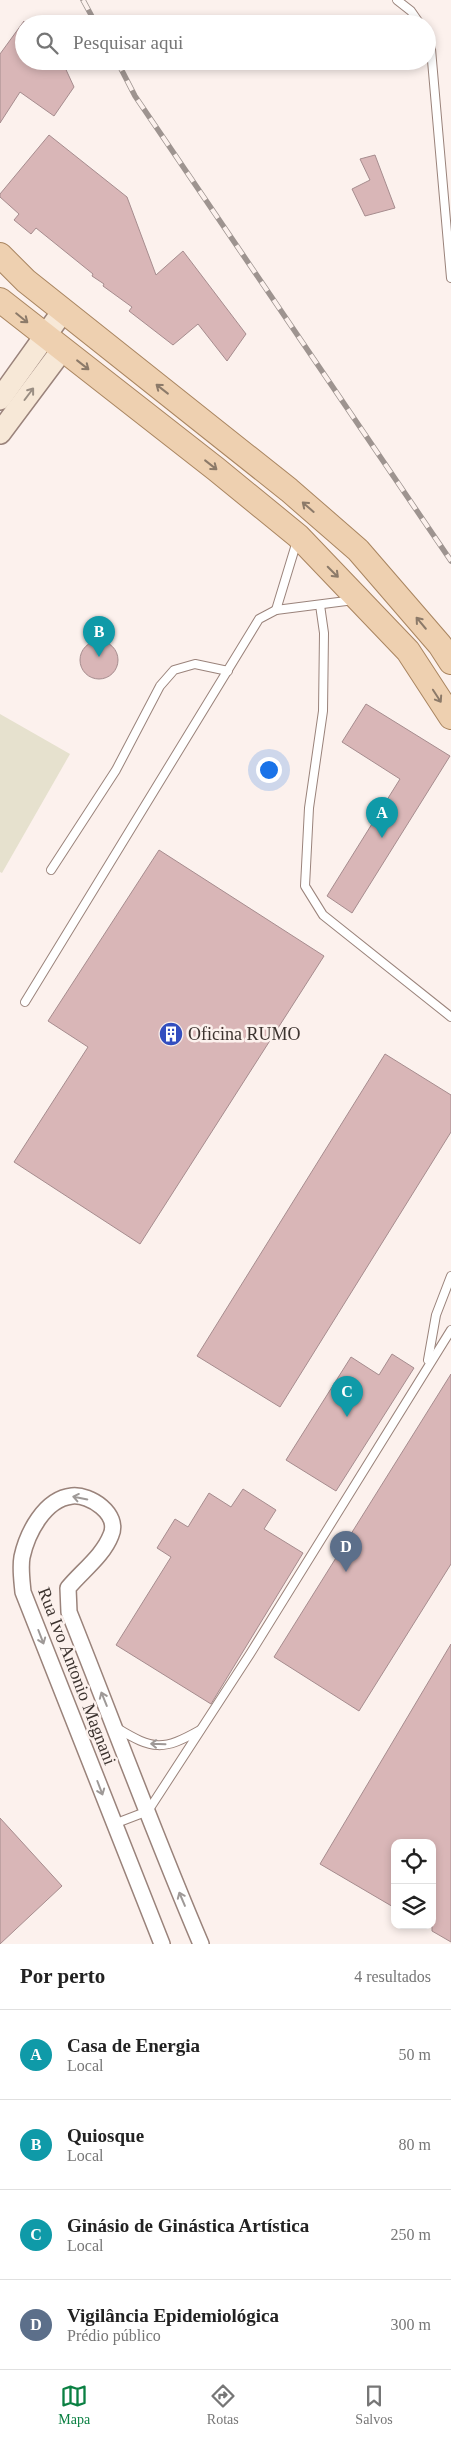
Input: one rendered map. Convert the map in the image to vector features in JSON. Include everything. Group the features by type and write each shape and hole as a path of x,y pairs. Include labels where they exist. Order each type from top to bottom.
{"main road":[{"path":"0,255 63,311 289,490 358,550 440,645 451,662"},
{"path":"0,300 216,469 298,536 360,599 408,652 451,717"}],"street":[{"path":"0,399 63,311"},
{"path":"0,433 62,350"},
{"name":"Rua Ivo Antonio Magnani","path":"162,1944 23,1592 22,1559 31,1530 51,1504 72,1496 94,1501 110,1517 112,1533 103,1551 68,1588 69,1612 115,1726 164,1856 201,1944"}],"lane":[{"path":"397,0 414,15"},
{"path":"433,70 451,278"},
{"path":"276,610 298,536"},
{"path":"25,1002 259,619 276,610 360,599"},
{"path":"320,604 324,633 323,711 309,808 305,886 323,915 451,1017"},
{"path":"51,870 116,770 160,686 174,670 195,664 228,671"},
{"path":"428,1364 436,1315 451,1276"},
{"path":"114,1824 148,1811 250,1654 428,1364 451,1330"},
{"path":"115,1726 138,1741 156,1746 176,1743 202,1729"}],"shaded area":[{"path":"0,714 70,754 2,873 0,872"}],"building":[{"path":"15,33 15,70 66,70 74,87 54,116 20,92 0,123 0,54"},
{"path":"49,135 127,197 156,275 183,251 246,334 227,361 198,324 173,345 129,311 132,307 103,286 104,284 92,276 93,274 36,228 31,234 14,220 19,214 0,197 0,194"},
{"path":"375,155 395,208 365,216 352,189 370,180 360,159"},
{"path":"99,641 112,647 118,660 112,673 99,679 86,673 80,660 86,647"},
{"path":"366,704 450,756 352,913 327,896 400,779 342,742"},
{"name":"Oficina RUMO","path":"159,850 324,956 140,1244 14,1162 88,1047 48,1021"},
{"path":"385,1054 451,1095 451,1132 280,1407 197,1356"},
{"path":"392,1354 414,1368 336,1491 286,1460 351,1357 379,1375"},
{"path":"451,1374 451,1564 359,1711 274,1657"},
{"path":"243,1489 276,1510 264,1529 303,1553 211,1704 116,1645 171,1557 157,1548 175,1519 188,1527 209,1493 231,1507"},
{"path":"451,1644 451,1942 432,1931 432,1929 436,1929 436,1839 391,1839 391,1906 320,1864"},
{"path":"0,1818 62,1886 0,1944"}],"railway":[{"path":"83,0 91,15"},
{"path":"122,70 135,96 451,561"}],"place":[{"name":"Quiosque","path":"99,657"},
{"name":"Casa de Energia","path":"382,838"},
{"name":"Oficina RUMO","path":"171,1034"},
{"name":"Ginásio de Ginástica Artística","path":"347,1417"},
{"name":"Vigilância Epidemiológica","path":"346,1572"}]}
